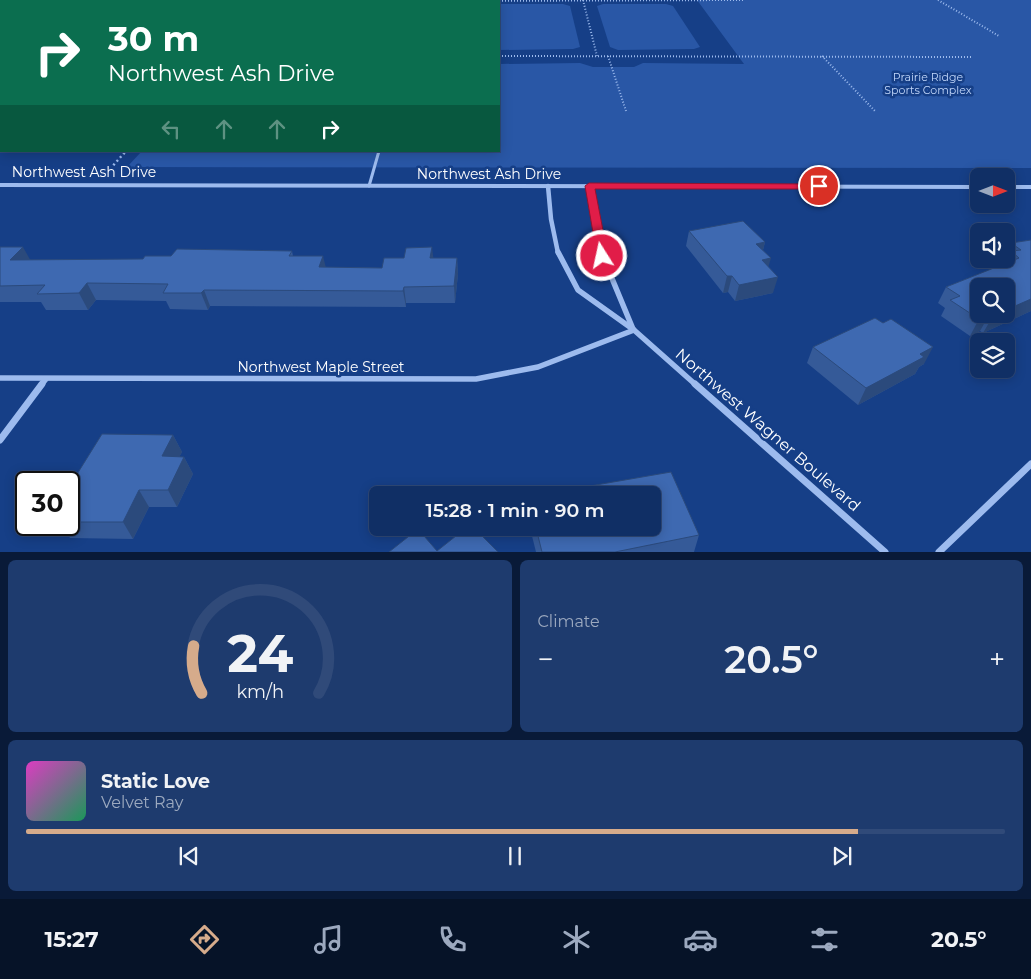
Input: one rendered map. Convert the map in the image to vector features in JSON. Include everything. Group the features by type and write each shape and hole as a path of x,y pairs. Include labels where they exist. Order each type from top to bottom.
{"street":[{"name":"Northwest Ash Drive","path":"0,184 970,187"},
{"name":"Northwest Wagner Boulevard","path":"548,186 551,219 559,257 578,290 634,330 885,552"},
{"name":"Northwest Wagner Boulevard","path":"589,186 602,256 634,330"},
{"path":"1015,187 1031,187"},
{"name":"Northwest Maple Street","path":"0,378 476,379 503,376 537,368 634,330"},
{"path":"0,440 46,379"},
{"path":"939,552 1031,464"}],"lane":[{"path":"369,186 379,152"}],"path":[{"path":"583,0 597,56"},
{"path":"500,1 743,0"},
{"path":"938,0 999,36"},
{"path":"500,56 973,57"},
{"path":"608,56 626,111"},
{"path":"822,56 876,111"},
{"path":"109,169 125,152"}],"green space":[{"name":"Prairie Ridge Sports Complex","path":"697,0 1031,0 1031,168 127,167 141,152 500,152 500,64 580,63 593,67 634,67 643,63 744,64"},
{"path":"500,4 563,4 570,6 580,47 573,49 500,50"},
{"path":"603,4 666,4 673,6 700,47 694,49 618,50 610,47 597,6"}],"building":[{"path":"743,221 765,242 756,244 771,258 762,260 778,277 739,285 732,276 727,276 689,231"},
{"path":"1031,240 1031,299 1015,306 1015,278 970,278 970,313 950,300 960,296 946,287 994,268 1015,268 1015,260 1019,258 1015,254 1015,251 1021,250 1015,246 1015,242"},
{"path":"0,247 23,247 10,260 143,259 145,256 171,256 177,249 292,251 289,256 323,256 319,267 382,268 384,258 404,258 406,248 432,247 430,258 457,258 454,286 404,287 403,291 204,290 201,293 163,293 168,284 87,283 79,293 37,294 45,285 0,286"},
{"path":"875,318 883,323 891,319 933,347 920,354 924,357 866,388 813,347"},
{"path":"102,434 173,435 162,456 184,457 168,490 139,490 123,522 80,522 79,471"},
{"path":"671,472 699,535 615,552 542,552 538,536 661,536 661,486 590,486"},
{"path":"409,536 424,536 437,551 456,536 482,536 498,552 389,552"}],"route":[{"path":"602,256 589,186 819,186"}]}
